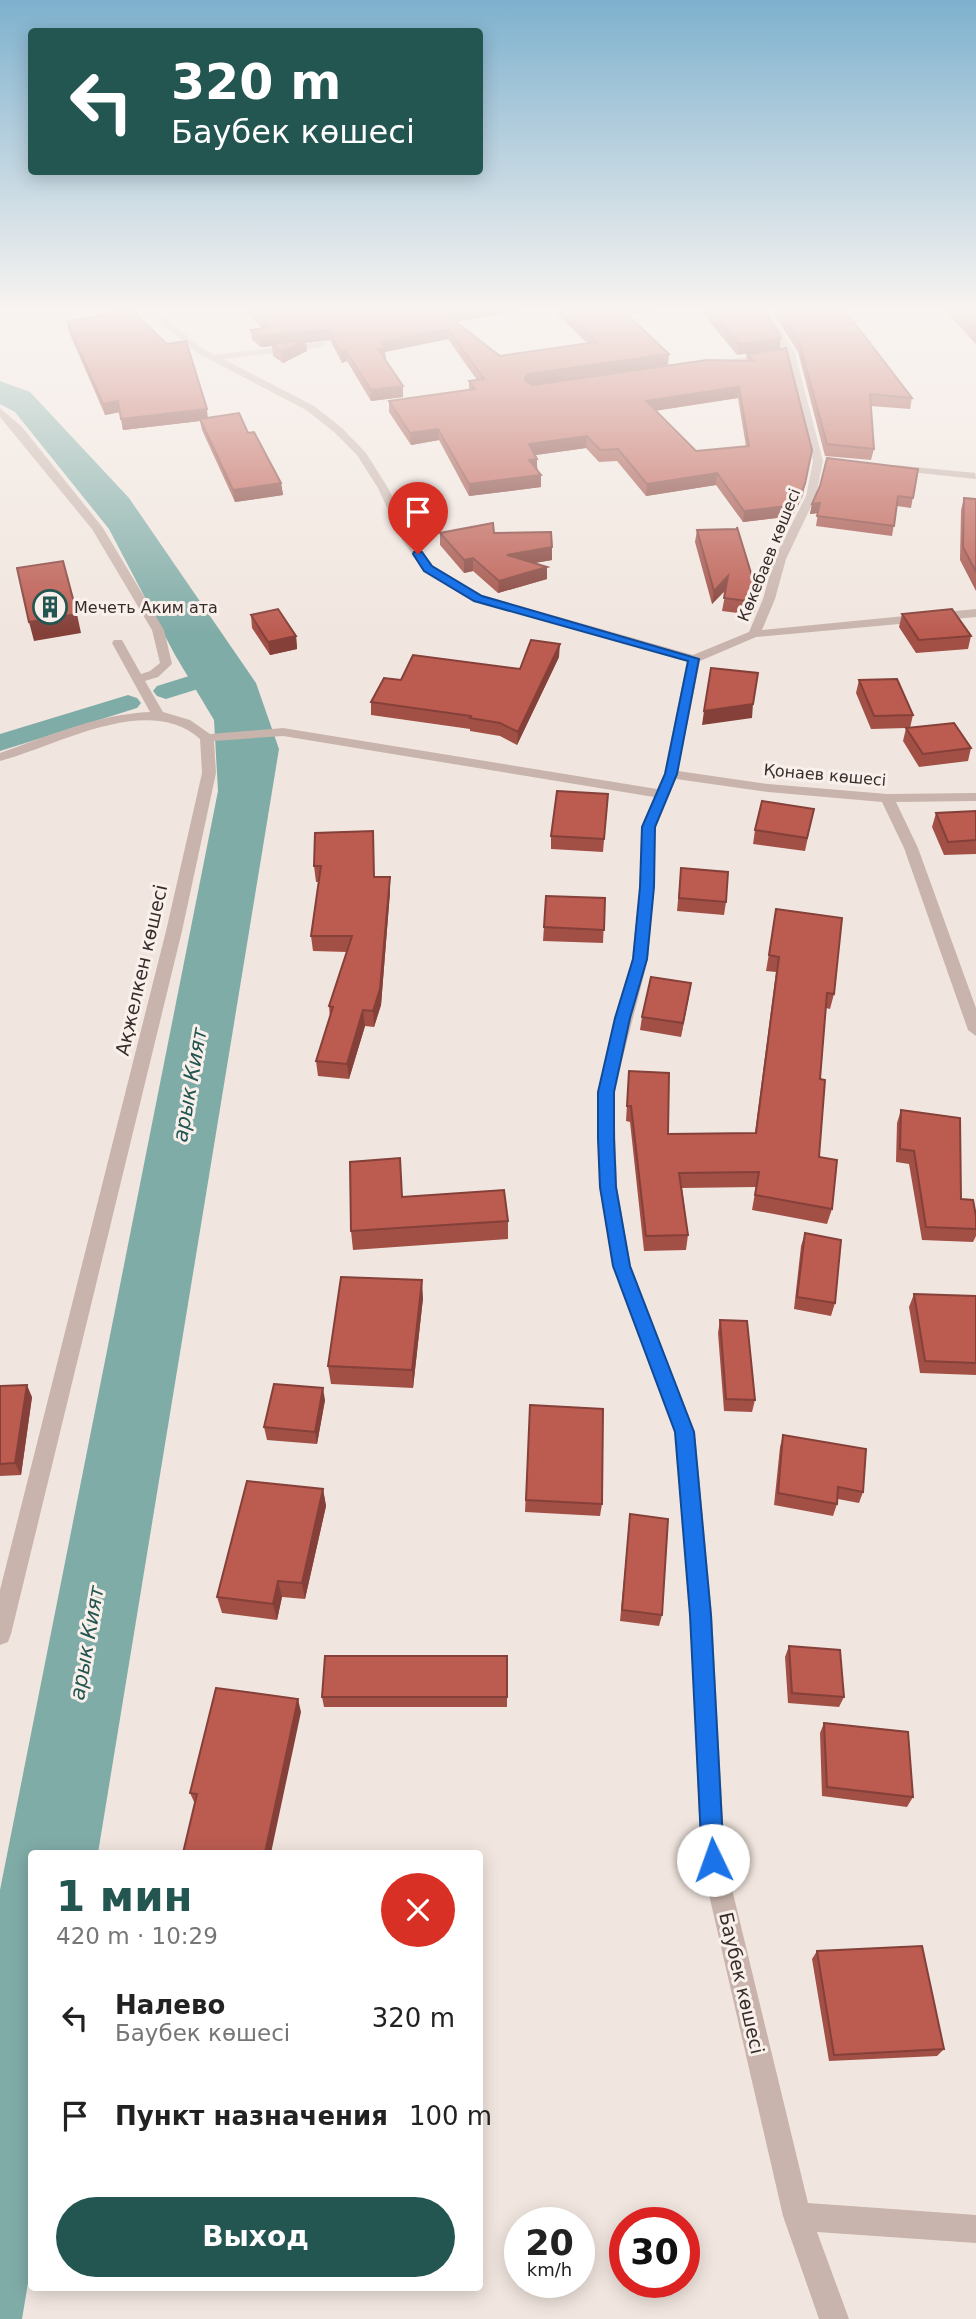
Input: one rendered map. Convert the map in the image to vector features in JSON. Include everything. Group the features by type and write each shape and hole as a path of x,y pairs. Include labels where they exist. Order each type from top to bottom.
{"street":[{"path":"5,416 97,528 158,630 166,664 154,674 137,680"},
{"path":"320,416 361,453 383,488 408,540 428,568 449,583 478,598 694,659"},
{"name":"Көкебаев көшесі","path":"694,659 754,634 769,599 780,559 811,496 818,461 806,416"},
{"path":"818,461 831,462"},
{"path":"883,467 975,476"},
{"path":"754,634 976,613"},
{"path":"118,643 158,716"},
{"name":"Баубек көшесі","path":"694,659 671,774 660,794 648,827 647,887 640,959 606,1092 608,1187 622,1266 685,1432 701,1615 713,1860 797,2216 834,2319"},
{"path":"0,757 102,725 158,716 195,726 209,738 284,732 660,794"},
{"name":"Ақжелкен көшесі","path":"0,1634 174,930 209,772 209,738"},
{"name":"Қонаев көшесі","path":"671,774 768,788 887,798 976,797"},
{"path":"887,798 916,860 976,1030"},
{"path":"797,2216 976,2229"}],"water":[{"name":"арык Кият","path":"18,416 53,416 129,498 256,683 279,749 98,1850 28,1850 28,2283 22,2319 0,2319 0,1890 218,791 214,720 175,655 109,529"}],"building":[{"path":"121,416 145,416 121,419"},
{"path":"240,416 248,433 254,432 281,483 233,490 200,419"},
{"path":"399,416 661,416 696,451 749,446 744,416 803,416 812,450 805,484 795,505 744,511 717,473 647,484 618,449 600,450 587,436 529,444 537,459 529,460 541,475 469,484 438,429 410,433"},
{"path":"819,416 872,416 874,449 827,444"},
{"path":"827,458 918,469 913,498 898,496 894,526 817,516 820,503 812,504"},
{"path":"964,498 976,499 976,572 963,547"},
{"path":"493,523 494,533 551,532 552,547 507,555 547,567 499,581 473,558 464,560 440,533"},
{"path":"737,527 758,596 755,602 724,598 728,576 714,591 697,530"},
{"path":"63,561 77,614 29,622 17,568"},
{"path":"278,609 296,636 268,642 251,615"},
{"path":"952,609 971,636 919,640 902,614"},
{"path":"531,640 560,644 518,732 500,723 470,718 471,716 371,702 384,678 401,680 413,655 520,669"},
{"path":"711,668 758,673 753,704 704,711"},
{"path":"897,679 913,715 874,716 859,680"},
{"path":"954,723 971,748 923,754 906,728"},
{"path":"557,791 608,794 604,839 551,836"},
{"path":"762,801 814,809 807,838 755,830"},
{"path":"976,811 976,840 948,842 936,813"},
{"path":"373,831 374,877 390,877 380,989 373,1011 363,1010 347,1064 316,1061 333,1007 329,1006 352,936 311,936 321,866 314,866 315,833"},
{"path":"681,868 728,872 726,902 679,898"},
{"path":"546,896 605,898 604,930 544,927"},
{"path":"776,909 842,918 834,994 827,993 820,1079 825,1080 819,1157 837,1160 832,1209 755,1195 759,1172 679,1173 688,1235 646,1236 631,1106 627,1106 629,1071 669,1073 668,1134 756,1133 779,957 769,955"},
{"path":"651,977 691,983 683,1023 642,1017"},
{"path":"901,1110 960,1118 961,1199 973,1200 976,1229 926,1227 914,1151 900,1149"},
{"path":"400,1158 402,1197 504,1190 508,1221 351,1231 350,1162"},
{"path":"805,1233 841,1240 835,1303 797,1297"},
{"path":"341,1277 422,1280 412,1370 328,1366"},
{"path":"914,1294 976,1296 976,1363 925,1361"},
{"path":"720,1320 747,1321 755,1400 726,1399"},
{"path":"274,1384 323,1388 315,1432 264,1427"},
{"path":"27,1385 15,1463 0,1464 0,1386"},
{"path":"530,1405 603,1409 602,1504 526,1500"},
{"path":"783,1435 866,1449 863,1492 838,1487 837,1504 778,1493"},
{"path":"247,1481 323,1489 302,1583 278,1581 273,1604 217,1597"},
{"path":"630,1514 668,1519 662,1615 622,1610"},
{"path":"789,1646 840,1650 844,1697 792,1693"},
{"path":"325,1656 507,1656 507,1697 322,1697"},
{"path":"216,1688 298,1699 266,1850 184,1850 197,1794 190,1793"},
{"path":"824,1723 908,1732 913,1797 827,1787"},
{"path":"922,1946 944,2049 834,2055 817,1951"}],"waterway":[{"path":"166,691 218,675"},
{"path":"0,743 128,703"}],"place":[{"name":"Мечеть Аким ата","path":"50,607"}],"route":[{"path":"418,554 428,568 478,598 694,659 671,774 660,794 648,827 647,887 640,959 606,1092 606,1139 608,1187 622,1266 685,1432 701,1615 713,1860"}]}
